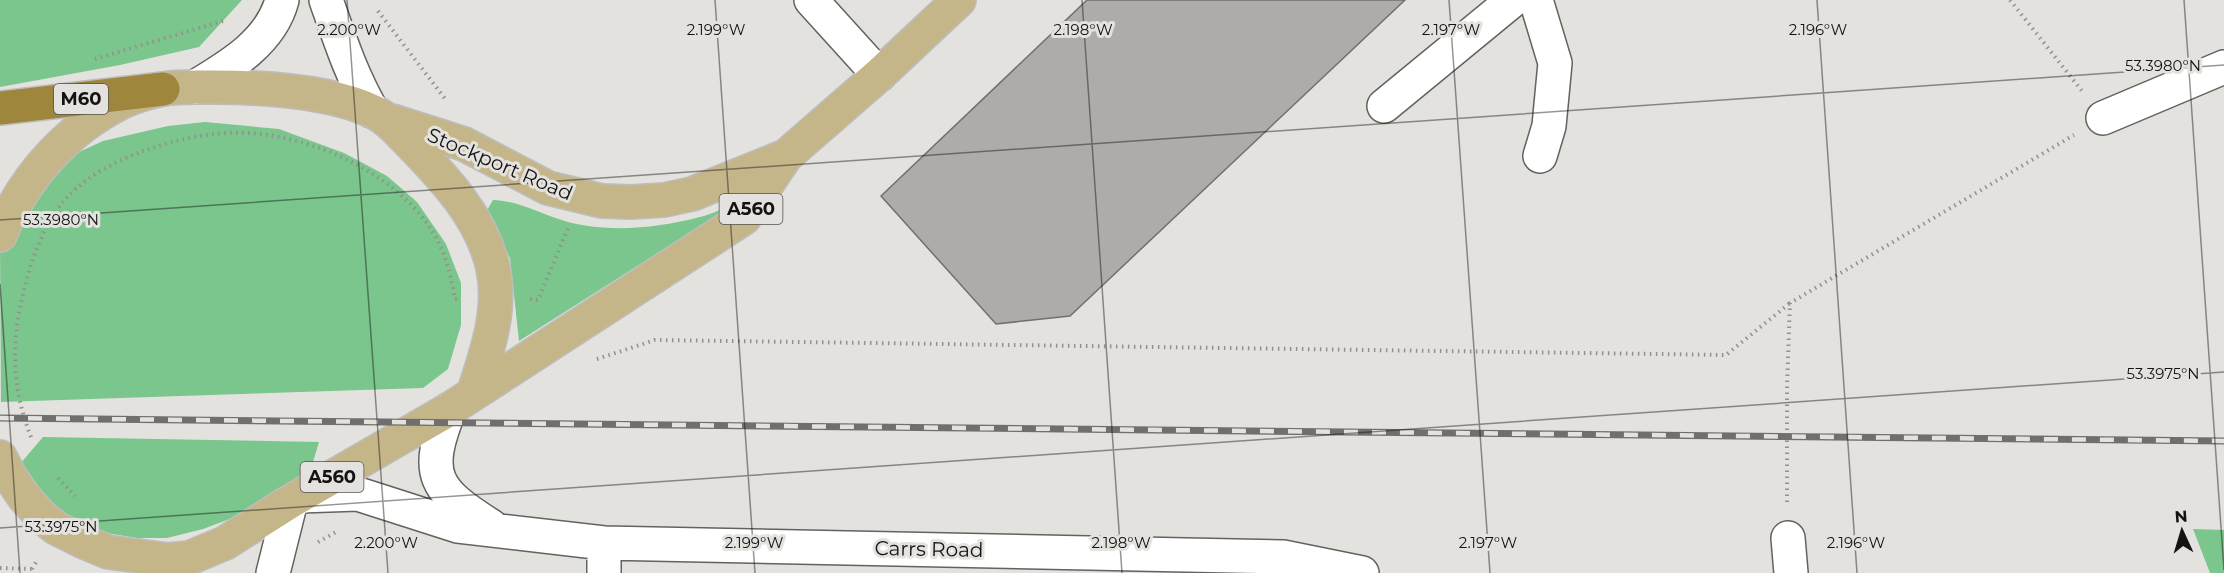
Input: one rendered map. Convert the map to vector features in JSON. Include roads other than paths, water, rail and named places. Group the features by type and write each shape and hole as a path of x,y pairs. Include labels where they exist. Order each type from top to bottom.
{"highway":[{"name":"M60","path":"0,108 179,88"}],"main road":[{"name":"Stockport Road","path":"462,400 744,218 786,156 879,75 959,0"},
{"name":"A560","path":"0,235 9,214 51,155 82,126 121,103 179,88 260,87 329,98 380,115 449,185 470,214 485,242 493,269 495,299 494,324 462,400 225,543 178,566 108,552 56,528 24,497 0,458"},
{"name":"Stockport Road","path":"380,115 464,144 548,188 602,201 664,200 692,194 786,156"}],"street":[{"path":"179,88 222,71 249,51 269,28 279,12 282,0"},
{"path":"326,0 341,47 357,84 380,115"},
{"path":"811,0 879,75"},
{"path":"1384,106 1513,0"},
{"path":"1536,0 1555,63 1549,126 1540,156"},
{"path":"2103,118 2224,67"},
{"name":"Carrs Road","path":"462,400 440,433 435,452 436,470 446,492 460,506 495,529"},
{"name":"Carrs Road","path":"296,499 358,494 458,526 495,529 604,558 1127,563 1283,557 1362,573"},
{"path":"273,573 296,499"},
{"path":"1788,538 1791,573"}],"railway":[{"path":"0,418 2224,441"}]}
